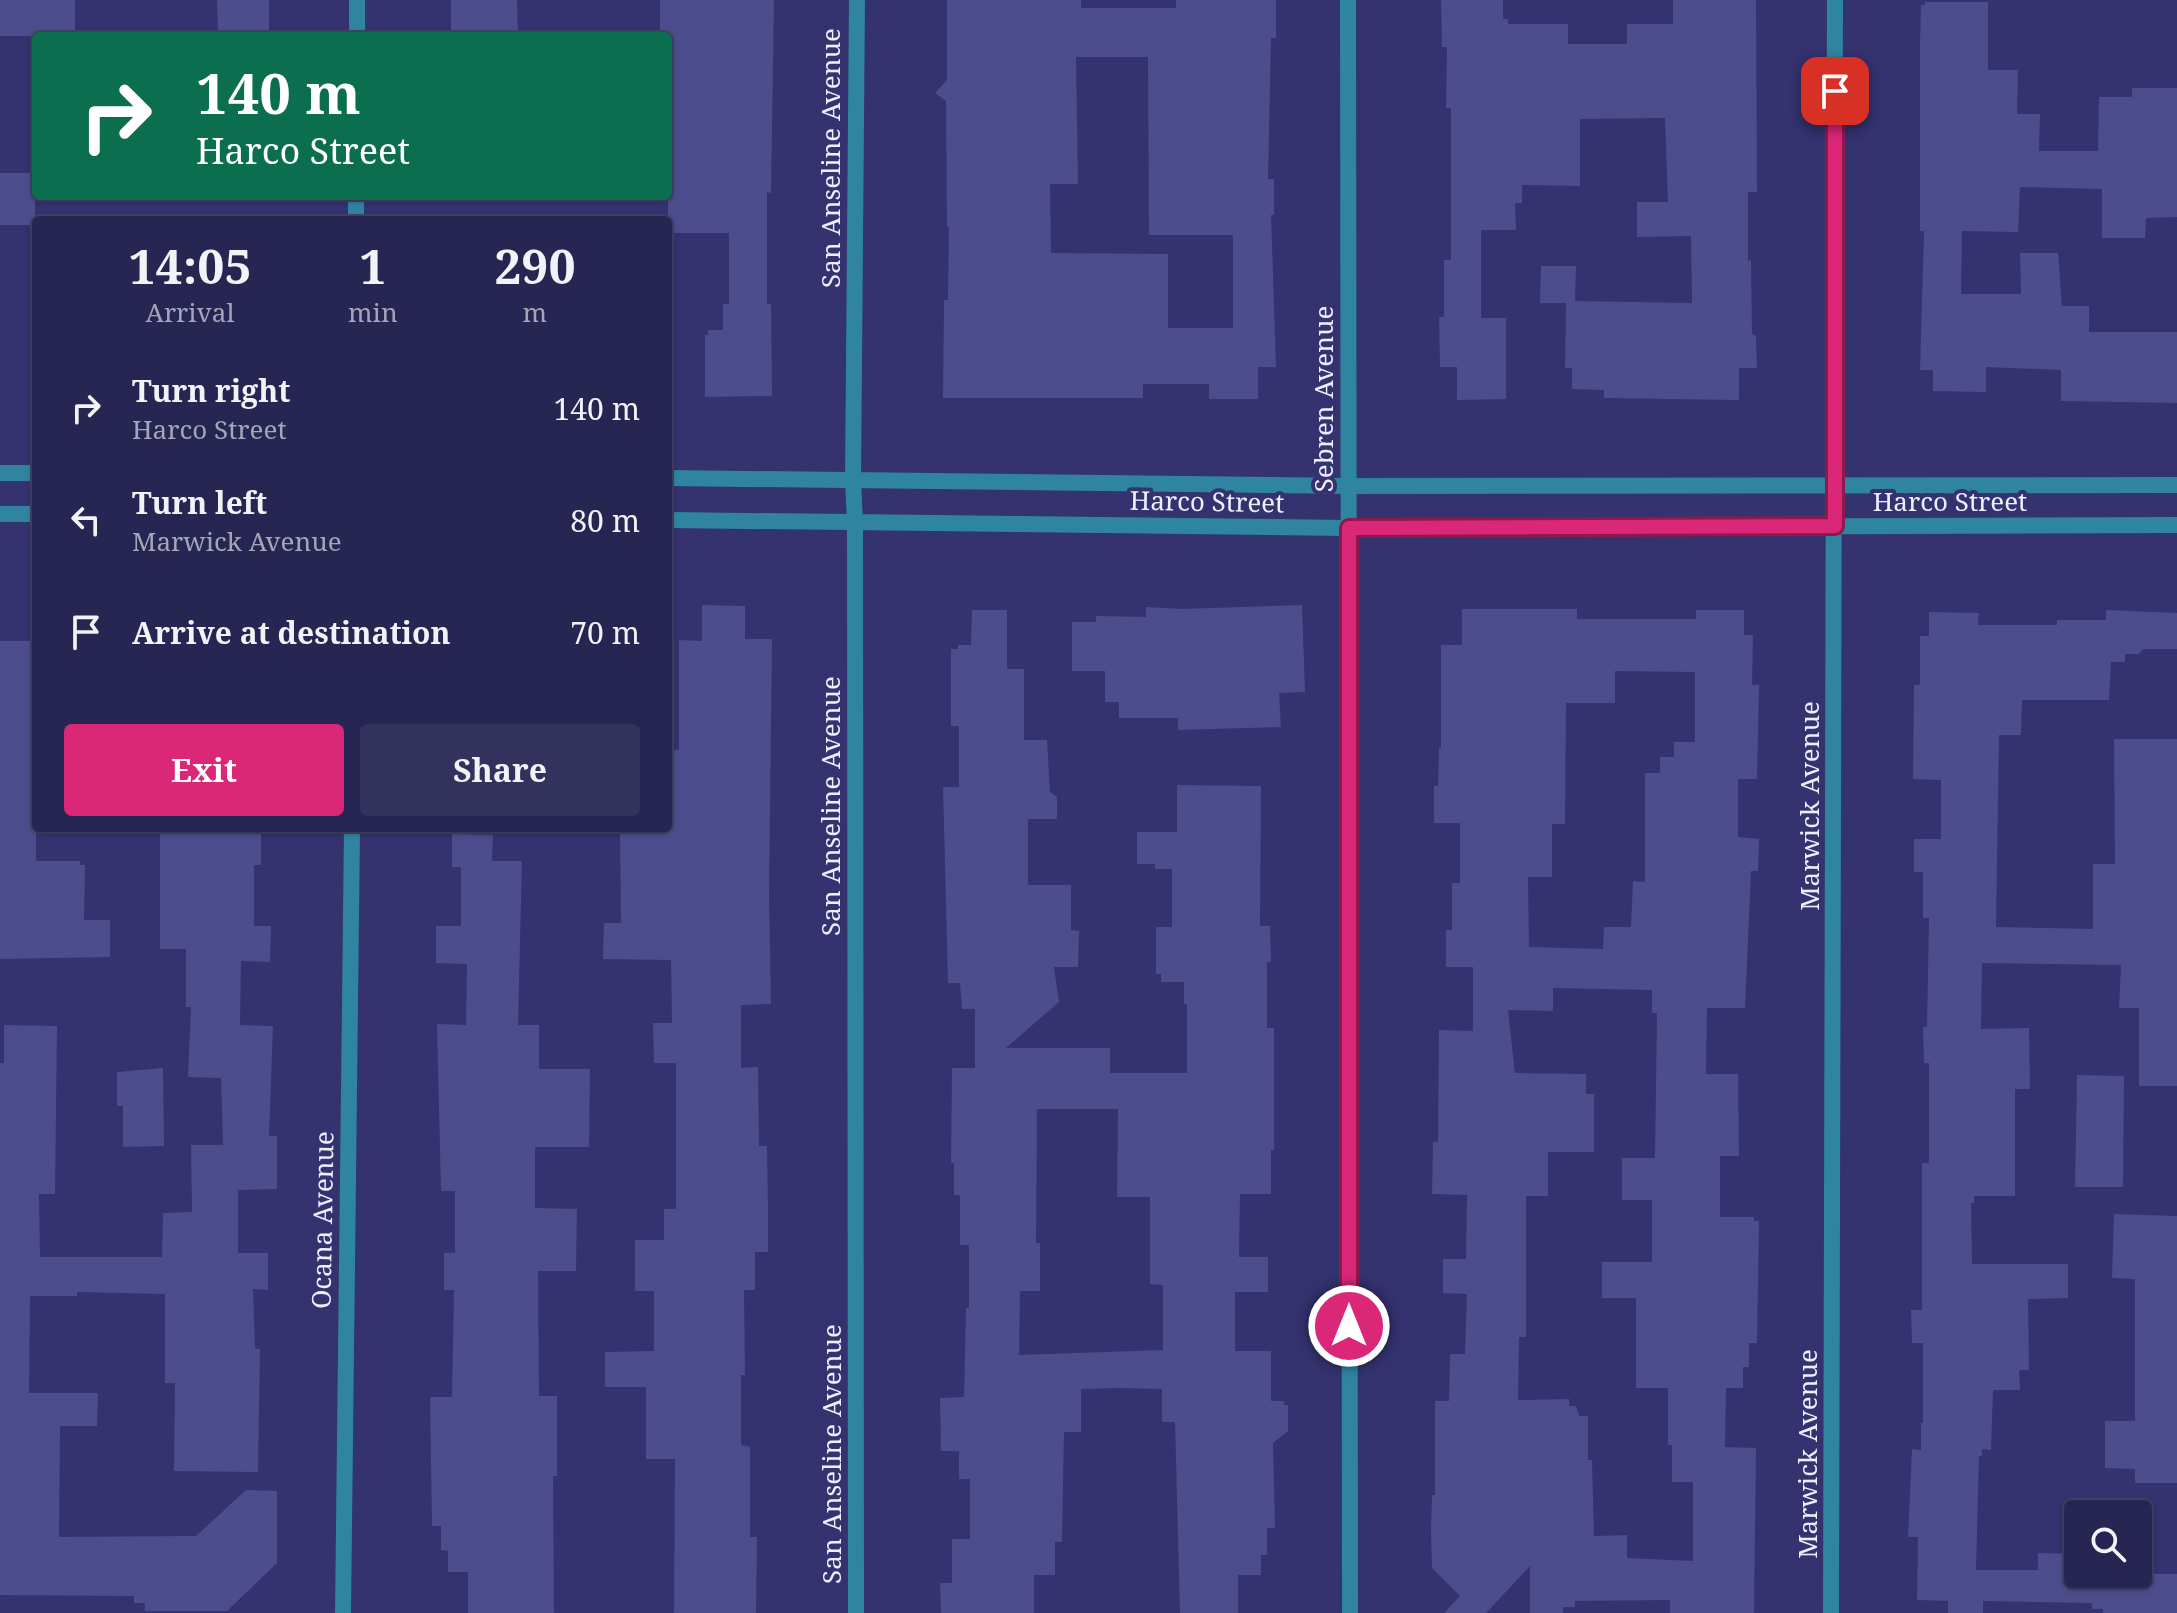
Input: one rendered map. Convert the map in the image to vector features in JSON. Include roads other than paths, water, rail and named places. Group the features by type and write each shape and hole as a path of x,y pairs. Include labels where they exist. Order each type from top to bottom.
{"street":[{"path":"357,0 357,32"},
{"name":"San Anseline Avenue","path":"856,1613 853,480 857,0"},
{"name":"Sebren Avenue","path":"1348,0 1350,1613"},
{"name":"Marwick Avenue","path":"1831,1613 1835,0"},
{"path":"0,473 32,473"},
{"name":"Harco Street","path":"672,478 1347,486 2177,485"},
{"path":"0,514 32,514"},
{"name":"Harco Street","path":"672,520 1349,528 2177,525"},
{"name":"Ocana Avenue","path":"343,1613 352,832"}]}
